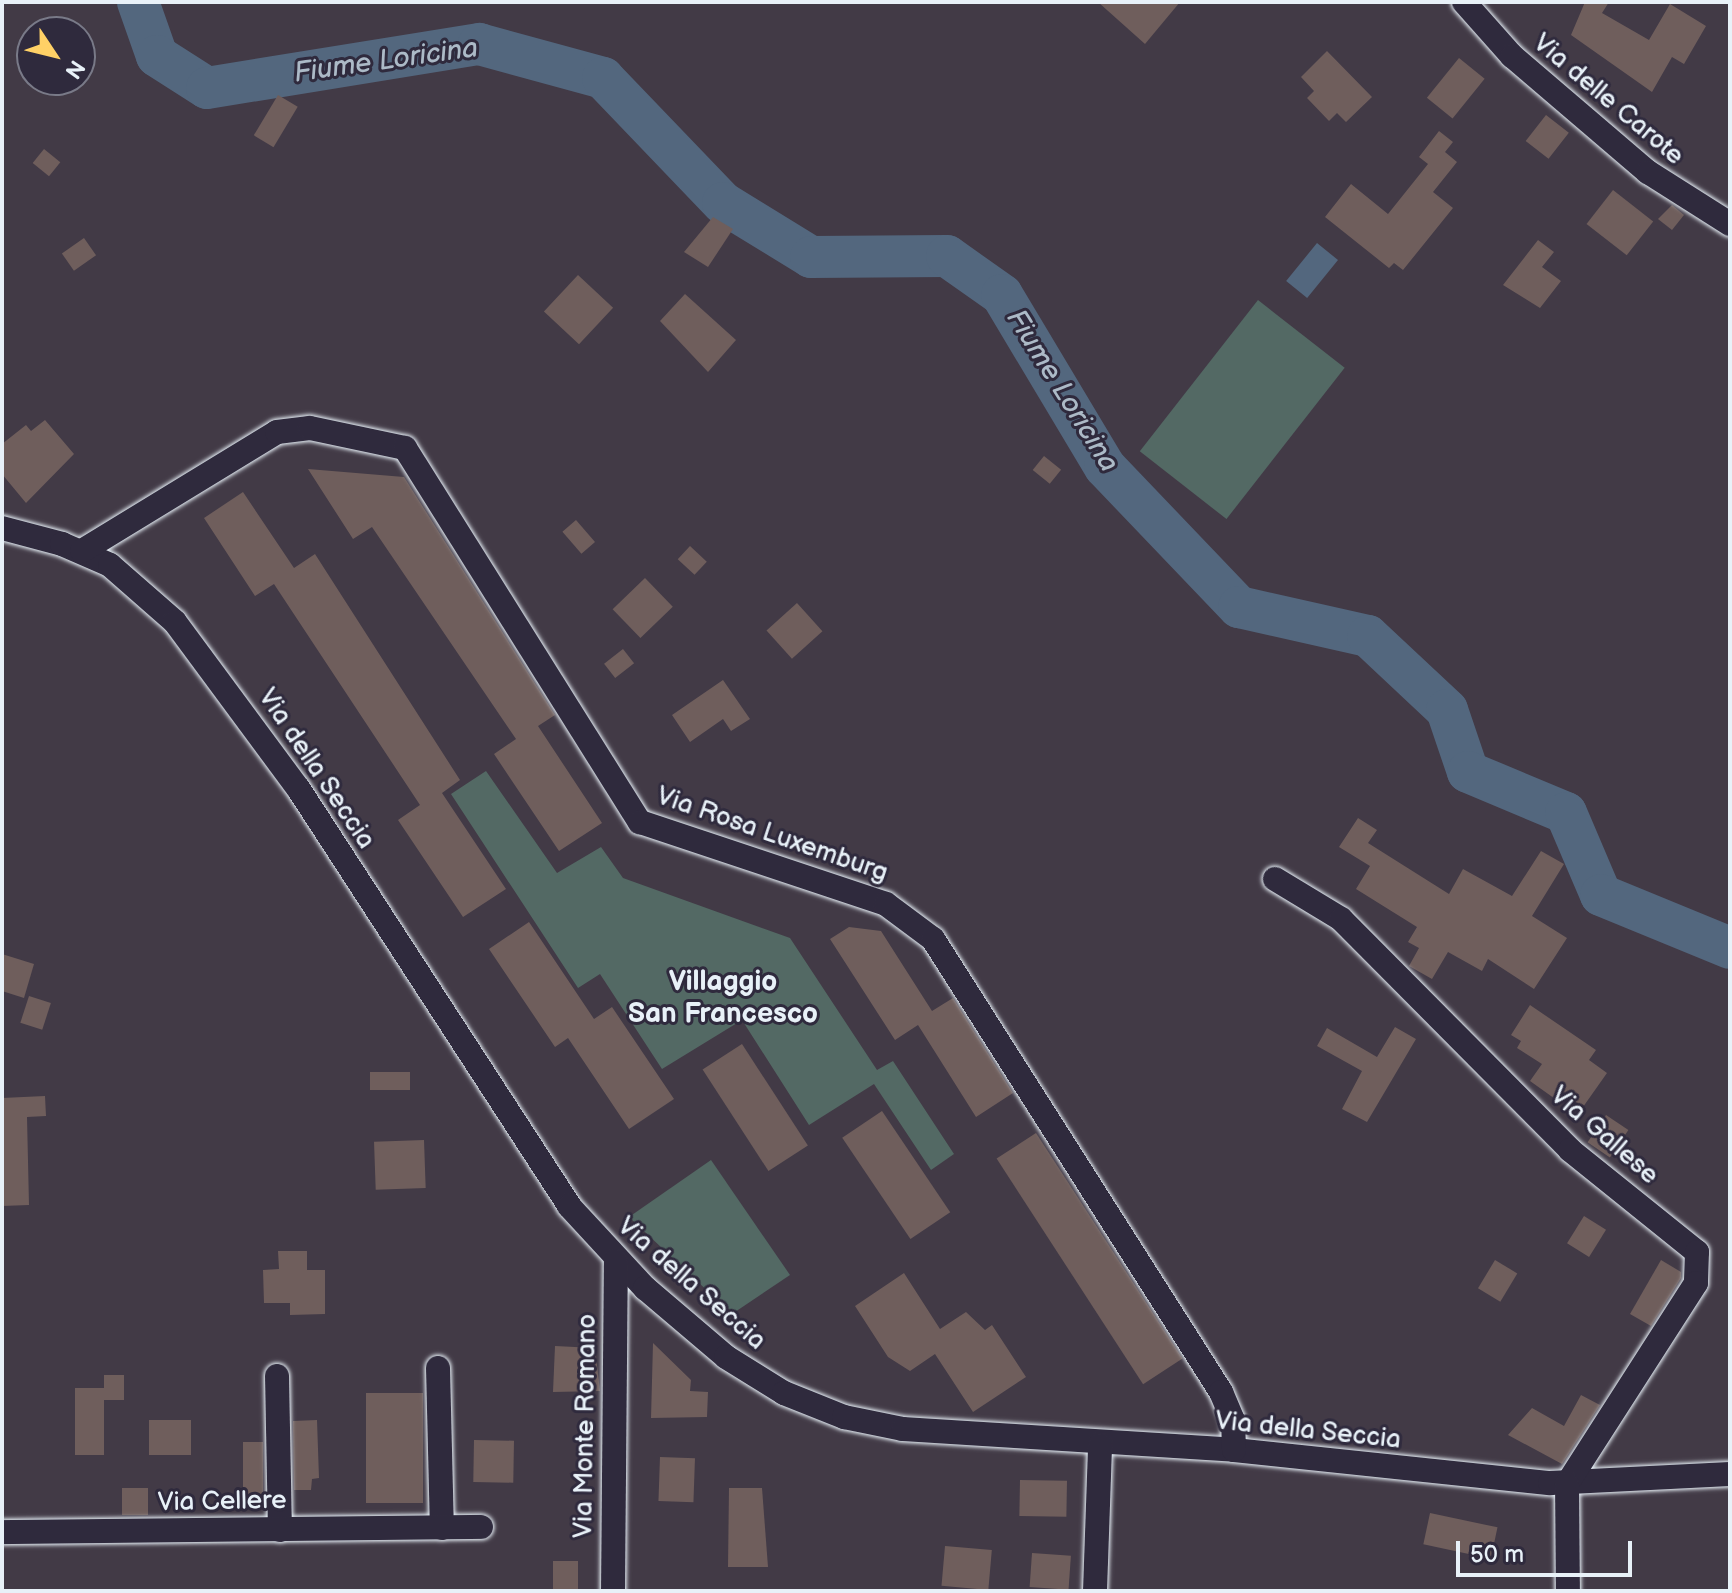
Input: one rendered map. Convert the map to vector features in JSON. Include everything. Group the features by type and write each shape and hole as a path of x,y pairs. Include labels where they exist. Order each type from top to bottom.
{"street":[{"name":"Via delle Carote","path":"1464,2 1512,56 1648,172 1730,224"},
{"name":"Via Rosa Luxemburg","path":"82,551 277,432 320,429 387,441 409,451 640,822 895,907 933,939 1221,1392 1233,1420 1234,1450"},
{"name":"Via della Seccia","path":"2,528 82,551 149,595 226,685 537,1161 616,1261 726,1357 831,1413 895,1428 1100,1445 1234,1450 1567,1484 1730,1474"},
{"name":"Via Gallese","path":"1275,879 1365,940 1562,1142 1697,1252 1696,1283 1567,1484"},
{"name":"Via Monte Romano","path":"613,1591 616,1261"},
{"path":"438,1368 442,1528"},
{"path":"277,1376 280,1530"},
{"path":"1095,1591 1100,1445"},
{"path":"1567,1484 1568,1591"},
{"name":"Via Cellere","path":"2,1532 481,1527"}],"green space":[{"path":"1258,300 1345,368 1226,519 1140,451"},
{"path":"486,771 557,873 601,847 623,878 790,938 877,1070 893,1061 954,1154 931,1170 874,1084 809,1125 742,1020 662,1069 600,974 578,988 451,794"},
{"path":"711,1160 790,1275 732,1314 629,1217"}],"water":[{"path":"1317,243 1338,260 1307,298 1286,281"}],"building":[{"path":"1098,2 1180,2 1145,44"},
{"path":"1585,2 1609,2 1602,13 1649,40 1670,4 1706,26 1684,64 1672,57 1652,92 1571,35"},
{"path":"1327,51 1372,97 1346,122 1337,113 1329,121 1307,98 1314,91 1301,77"},
{"path":"1459,58 1485,79 1453,118 1427,98"},
{"path":"278,95 298,107 274,147 254,135"},
{"path":"1546,115 1569,133 1549,159 1526,141"},
{"path":"1439,131 1453,142 1445,152 1457,162 1433,192 1453,208 1403,270 1394,263 1389,268 1325,217 1351,184 1388,214 1428,164 1419,157"},
{"path":"44,149 60,162 49,176 33,163"},
{"path":"1613,190 1653,221 1627,255 1587,224"},
{"path":"1672,205 1684,215 1672,230 1658,219"},
{"path":"713,217 733,229 708,267 684,252"},
{"path":"84,238 96,255 74,271 62,253"},
{"path":"1538,240 1554,252 1542,267 1561,281 1540,308 1503,285"},
{"path":"578,275 613,308 579,344 544,312"},
{"path":"685,294 736,340 708,372 660,321"},
{"path":"45,420 74,454 26,503 2,474 2,444 26,425 31,431"},
{"path":"1044,456 1061,470 1050,484 1033,470"},
{"path":"308,469 404,477 555,715 538,726 602,823 559,851 494,754 516,739 372,527 353,539"},
{"path":"243,492 294,568 315,554 460,780 442,793 506,889 463,917 398,820 420,805 274,584 255,596 204,518"},
{"path":"576,520 595,542 581,554 562,532"},
{"path":"690,546 707,562 695,575 678,559"},
{"path":"645,578 673,607 640,638 613,609"},
{"path":"797,603 822,631 792,659 767,630"},
{"path":"623,649 634,663 615,678 604,664"},
{"path":"723,680 750,719 731,731 723,719 690,742 672,715"},
{"path":"1358,818 1377,830 1368,843 1449,894 1463,869 1512,896 1541,851 1564,864 1532,916 1567,938 1534,989 1488,959 1482,971 1448,952 1432,979 1409,966 1419,948 1408,942 1417,927 1356,889 1370,866 1339,847"},
{"path":"529,922 594,1019 612,1007 674,1099 629,1129 568,1038 555,1047 489,949"},
{"path":"849,927 881,931 932,1011 953,998 1013,1093 976,1117 918,1025 895,1040 830,939"},
{"path":"2,954 34,964 24,998 2,991"},
{"path":"29,996 51,1003 42,1030 20,1023"},
{"path":"1530,1005 1596,1050 1589,1060 1607,1073 1583,1107 1563,1093 1558,1101 1530,1081 1542,1064 1517,1048 1521,1041 1511,1035"},
{"path":"1395,1027 1416,1039 1367,1122 1342,1109 1362,1071 1317,1046 1327,1028 1377,1057"},
{"path":"742,1044 808,1145 768,1171 703,1070"},
{"path":"370,1072 410,1072 410,1090 370,1090"},
{"path":"45,1096 46,1116 27,1117 29,1205 2,1206 2,1098"},
{"path":"882,1111 950,1212 910,1239 842,1138"},
{"path":"1606,1115 1628,1130 1610,1157 1588,1142"},
{"path":"1036,1133 1183,1359 1143,1384 997,1159"},
{"path":"424,1140 426,1188 376,1190 374,1142"},
{"path":"1584,1216 1606,1230 1589,1257 1567,1243"},
{"path":"278,1251 307,1251 307,1270 325,1270 325,1314 290,1315 290,1303 264,1303 263,1270 279,1269"},
{"path":"1495,1260 1517,1273 1500,1302 1478,1288"},
{"path":"1661,1260 1681,1272 1681,1278 1651,1326 1630,1314"},
{"path":"904,1273 940,1329 966,1312 985,1330 992,1325 1026,1377 973,1412 935,1354 910,1371 888,1357 855,1306"},
{"path":"653,1343 691,1380 690,1391 708,1392 707,1417 651,1418"},
{"path":"555,1346 595,1348 600,1391 553,1392"},
{"path":"104,1375 124,1375 124,1400 104,1400 104,1455 75,1455 75,1388 104,1388"},
{"path":"366,1393 423,1393 423,1503 366,1503"},
{"path":"1581,1395 1600,1405 1562,1464 1508,1435 1532,1408 1564,1426"},
{"path":"149,1420 191,1420 191,1455 149,1455"},
{"path":"317,1420 319,1478 312,1479 311,1490 294,1490 293,1421"},
{"path":"474,1440 514,1441 513,1483 473,1482"},
{"path":"243,1442 263,1442 263,1508 243,1508"},
{"path":"660,1457 695,1458 693,1502 658,1501"},
{"path":"1020,1480 1067,1481 1066,1517 1019,1516"},
{"path":"122,1488 148,1488 148,1515 122,1515"},
{"path":"729,1488 762,1488 768,1567 728,1567"},
{"path":"1430,1513 1497,1527 1491,1559 1423,1544"},
{"path":"945,1546 992,1550 988,1590 942,1586"},
{"path":"1032,1553 1071,1556 1069,1590 1030,1587"},
{"path":"553,1561 578,1561 578,1591 553,1591"}],"waterway":[{"name":"Fiume Loricina","path":"138,2 157,56 207,88 479,44 603,78 723,203 811,257 947,256 1002,295 1105,467 1239,607 1368,636 1447,710 1468,772 1566,813 1601,895 1730,948"}],"district":[{"name":"Villaggio San Francesco","path":"723,998"}]}
